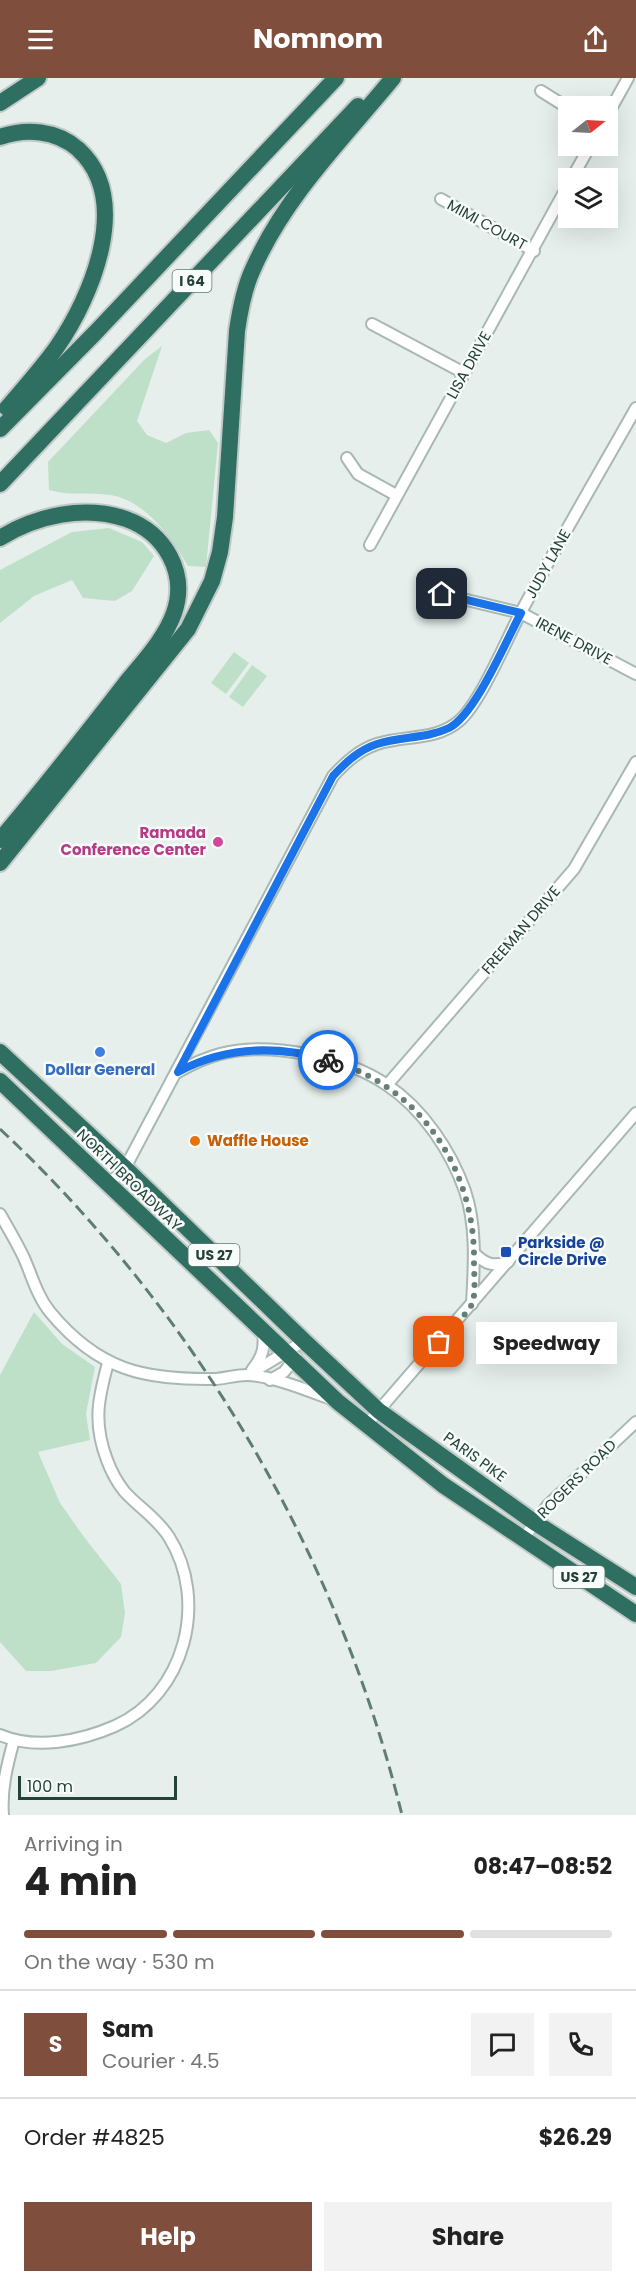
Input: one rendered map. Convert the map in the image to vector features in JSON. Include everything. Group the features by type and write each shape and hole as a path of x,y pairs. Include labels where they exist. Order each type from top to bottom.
{"highway":[{"path":"0,104 38,78"},
{"name":"I 64","path":"0,429 95,333 336,78"},
{"name":"I 64","path":"0,484 384,78"},
{"path":"0,863 188,629 201,605 212,580 220,552 225,517 237,331 241,304 252,270 290,202 393,78"},
{"path":"0,137 25,131 41,132 58,137 73,146 87,158 98,175 104,197 105,223 92,280 80,308 57,346 0,417"},
{"path":"0,538 36,521 54,516 82,513 112,515 129,520 158,538 174,564 178,582 174,614 150,652 68,758 0,840"},
{"name":"NORTH BROADWAY","path":"0,1052 125,1168 304,1341"},
{"name":"NORTH BROADWAY","path":"0,1081 338,1402 367,1424"},
{"name":"PARIS PIKE","path":"304,1341 379,1411 534,1522 636,1587"},
{"name":"US 27","path":"367,1424 443,1485 636,1614"}],"street":[{"path":"618,96 628,78"},
{"path":"541,91 558,102"},
{"name":"MIMI COURT","path":"441,199 534,251"},
{"name":"LISA DRIVE","path":"370,545 558,204"},
{"path":"372,324 464,373"},
{"name":"JUDY LANE","path":"108,1185 125,1168 178,1072 333,776 351,757 377,744 423,736 449,728 461,720 474,703 521,613 636,408"},
{"path":"347,458 358,474 396,495"},
{"name":"IRENE DRIVE","path":"442,594 521,613 636,674"},
{"name":"FREEMAN DRIVE","path":"387,1085 574,869 636,762"},
{"path":"178,1072 198,1061 222,1053 258,1050 286,1052 331,1060 387,1085 424,1120 443,1146 459,1175 470,1215 474,1252 472,1304"},
{"path":"367,1424 636,1113"},
{"path":"0,1214 48,1310 74,1337 108,1363 132,1372 171,1379 248,1375 289,1356 304,1341"},
{"path":"474,1252 489,1264 498,1265 508,1262"},
{"path":"248,1375 262,1358 265,1346 263,1331"},
{"path":"270,1380 284,1372 289,1356"},
{"path":"0,1735 14,1740 41,1743 79,1738 127,1721 159,1693 173,1669 185,1640 189,1613 188,1592 175,1547 161,1526 124,1491 113,1474 101,1442 97,1415 98,1398 108,1363"},
{"path":"248,1375 300,1387 338,1402"},
{"name":"ROGERS ROAD","path":"523,1539 548,1504 636,1422"},
{"path":"3,1815 4,1777 14,1740"}],"green space":[{"path":"162,346 137,421 147,435 166,443 186,433 209,430 218,443 206,567 188,566 174,543 156,521 135,504 123,498 49,490 48,462 145,359"},
{"path":"109,528 142,542 154,556 132,591 115,601 83,598 72,580 34,596 0,623 0,570 72,532"},
{"path":"234,652 249,663 226,694 211,683"},
{"path":"252,665 267,676 243,707 229,697"},
{"path":"34,1312 62,1344 95,1367 86,1414 90,1440 38,1452 60,1503 121,1584 125,1613 121,1637 96,1663 51,1671 26,1671 0,1642 0,1375"}],"railway":[{"path":"0,1129 71,1200 136,1277 196,1358 250,1443 298,1532 340,1624 374,1718 402,1815"}],"way so far":[{"path":"328,1060 340,1063 387,1085 407,1102 438,1138 459,1175 466,1194 474,1252 472,1304 439,1342"}],"place":[{"name":"Ramada Conference Center","path":"218,842"},
{"name":"Dollar General","path":"100,1052"},
{"name":"Waffle House","path":"195,1141"},
{"name":"Parkside @ Circle Drive","path":"506,1252"},
{"name":"Speedway","path":"439,1342"}],"route":[{"path":"328,1060 286,1052 258,1050 222,1053 198,1061 178,1072 333,776 351,757 377,744 423,736 449,728 461,720 474,703 521,613 442,594"}]}
